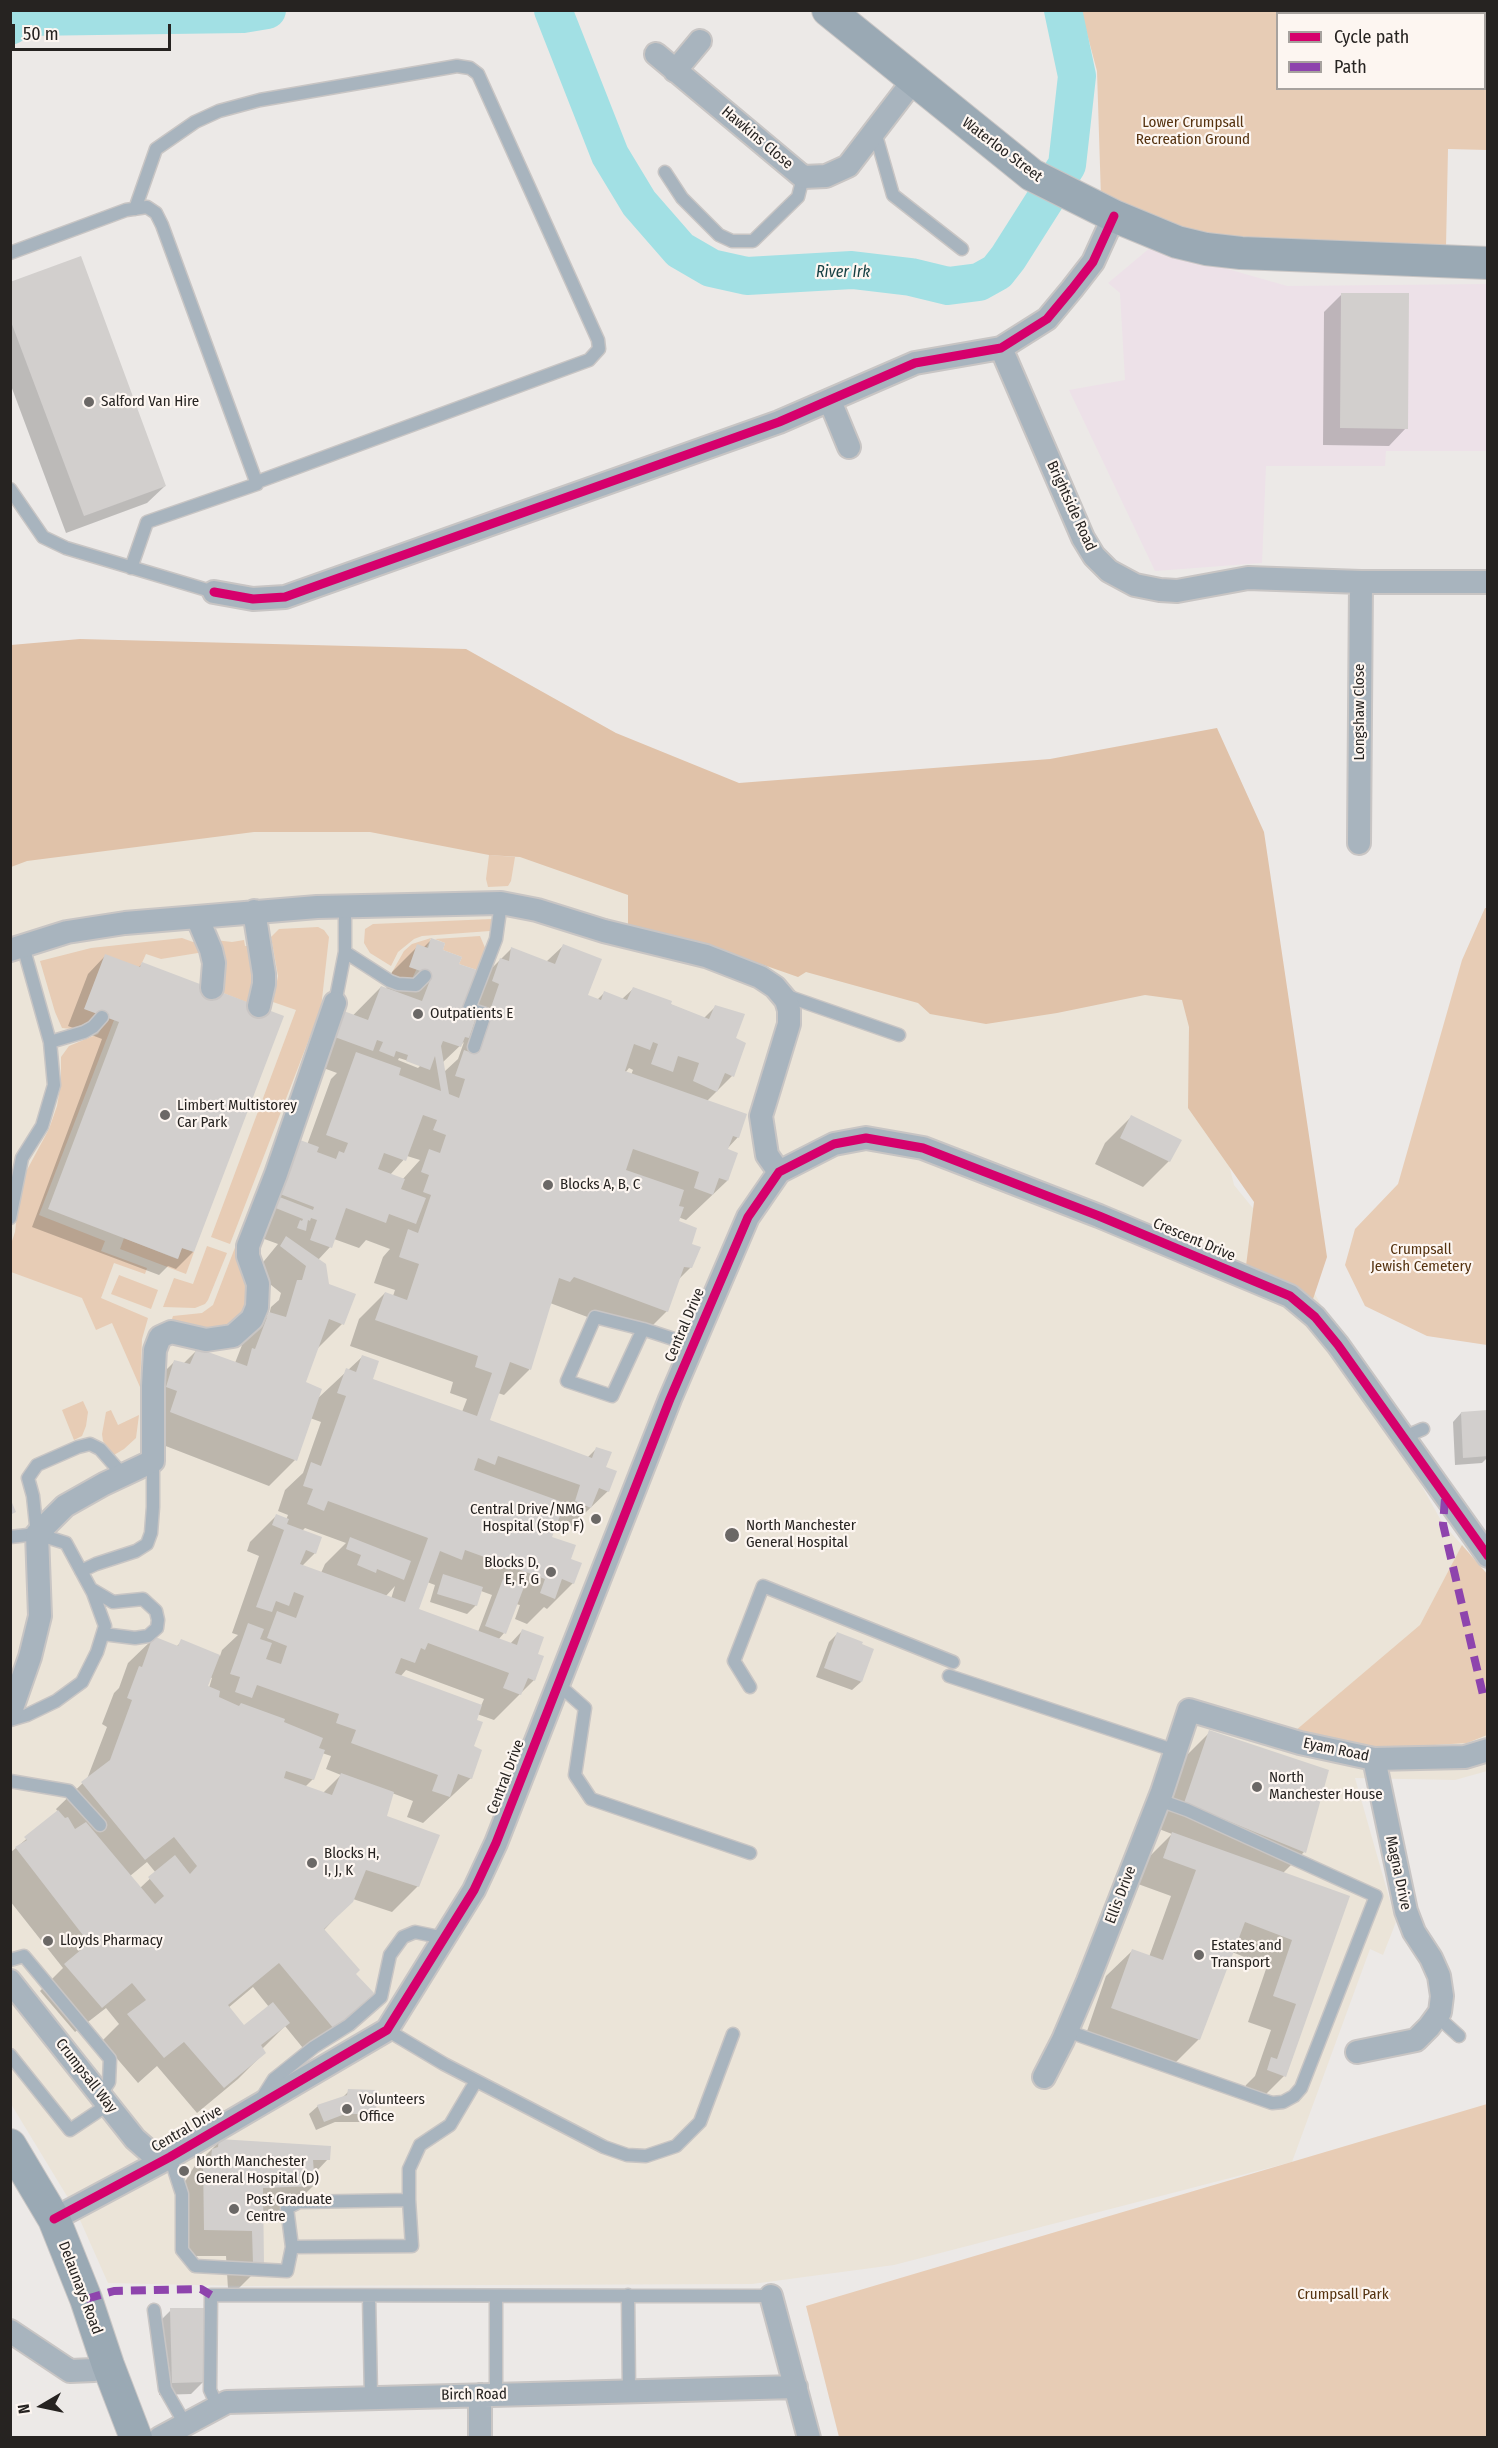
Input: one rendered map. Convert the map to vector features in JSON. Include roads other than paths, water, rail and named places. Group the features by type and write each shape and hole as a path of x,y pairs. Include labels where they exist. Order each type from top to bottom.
{"street":[{"name":"Waterloo Street","path":"828,10 1032,175 1114,216 1177,242 1206,249 1241,253 1488,263"},
{"path":"675,71 700,40"},
{"name":"Hawkins Close","path":"656,54 803,177 826,176 848,166 913,81"},
{"path":"214,592 253,599 285,597 779,422 915,363 1001,348 1047,319 1093,262 1114,216"},
{"name":"Brightside Road","path":"1001,348 1083,538 1094,556 1109,570 1135,585 1160,590 1188,589 1248,578 1361,582 1488,582"},
{"path":"830,401 849,447"},
{"name":"Longshaw Close","path":"1359,843 1361,582"},
{"path":"17,948 78,930 254,911 345,906 501,903 537,910 604,931 706,956 760,977 776,987 789,1010 789,1024 761,1116 767,1155 779,1172"},
{"path":"254,911 264,974 259,1006"},
{"path":"197,917 214,963 212,988"},
{"path":"10,1714 30,1657 40,1616 37,1534 65,1506 153,1461 157,1340 171,1332 196,1339 215,1341 233,1336 252,1318 257,1308 258,1284 248,1256 248,1246 276,1174 334,1003"},
{"name":"Crescent Drive","path":"779,1172 834,1144 866,1137 923,1148 1100,1216 1290,1296 1315,1317 1338,1345 1488,1556"},
{"name":"Central Drive","path":"54,2219 170,2157 387,2030 474,1890 496,1843 692,1345 748,1217 779,1172"},
{"name":"Ellis Drive","path":"1044,2077 1067,2031 1159,1800 1189,1710"},
{"name":"Eyam Road","path":"1189,1710 1300,1743 1374,1759 1465,1757 1488,1750"},
{"name":"Magna Drive","path":"1374,1759 1406,1911 1414,1932 1431,1958 1439,1976 1442,1996 1437,2016"},
{"name":"Crumpsall Way","path":"10,1981 135,2139 151,2153 170,2157"},
{"path":"1357,2052 1416,2040 1437,2016"},
{"name":"Delaunays Road","path":"10,2145 54,2219 86,2299 136,2438"},
{"path":"771,2296 809,2438"},
{"path":"10,2331 70,2371 94,2370 108,2365"},
{"name":"Birch Road","path":"160,2438 227,2402 796,2387"},
{"path":"480,2438 488,2395"}],"lane":[{"path":"130,568 147,522 257,484 257,482 589,360 599,349 598,340 478,74 471,68 446,68 260,100 219,111 195,122 156,149 135,209"},
{"path":"875,132 893,195 962,249"},
{"path":"665,172 682,198 719,235 732,241 753,240 798,197 803,177"},
{"path":"10,253 135,209 147,207 156,213 257,482"},
{"path":"10,489 43,537 66,548 214,592"},
{"path":"474,1047 485,1014 469,1009 496,939 501,903"},
{"path":"334,1003 345,952 345,906"},
{"path":"10,1218 22,1158 42,1126 54,1085 50,1042 17,948"},
{"path":"345,952 398,984 416,985 425,976"},
{"path":"782,995 899,1035"},
{"path":"50,1042 84,1032 93,1027 102,1017"},
{"path":"643,1329 612,1396 567,1381 595,1317 643,1329 692,1345"},
{"path":"1402,1438 1424,1429"},
{"path":"37,1534 33,1496 28,1478 37,1465 90,1444 100,1449 123,1475"},
{"path":"81,1571 136,1551 147,1544 151,1533 153,1507 153,1461"},
{"path":"10,1537 37,1534 66,1543 91,1589 105,1626 98,1652 82,1682 56,1701 27,1715 10,1720"},
{"path":"750,1687 734,1661 763,1586 953,1662"},
{"path":"91,1589 113,1602 143,1599 156,1611 157,1628 148,1636 135,1638 103,1634"},
{"path":"949,1676 1176,1751"},
{"path":"559,1685 585,1708 575,1775 591,1799 750,1853"},
{"path":"10,1781 69,1791 100,1825"},
{"path":"1067,2031 1272,2103 1283,2102 1294,2096 1301,2088 1376,1896 1187,1810 1159,1800"},
{"path":"257,2106 274,2079 314,2047 349,2025 381,1997 390,1955 403,1936 415,1932 444,1938"},
{"path":"10,1960 24,1956 110,2059 110,2082 105,2099 70,2130 10,2055"},
{"path":"1437,2016 1459,2036"},
{"path":"387,2030 444,2064 604,2147 627,2154 646,2156 676,2146 700,2122 733,2034"},
{"path":"292,2247 412,2246 409,2169 420,2145 450,2125 476,2081"},
{"path":"170,2157 182,2194 182,2250 195,2266 287,2271 292,2247 287,2208 299,2202 409,2200"},
{"path":"218,2407 210,2390 211,2295 771,2296"},
{"path":"628,2295 629,2390"},
{"path":"369,2296 371,2397"},
{"path":"488,2395 496,2297"},
{"path":"154,2310 165,2389 185,2424"}],"waterway":[{"name":"River Irk","path":"10,26 25,17 243,14 267,10"},
{"name":"River Irk","path":"553,10 610,155 639,203 680,250 711,268 747,276 852,270 911,277 948,286 979,282 997,272 1067,165 1077,76 1063,10"},
{"path":"10,13 25,17"}],"place":[{"name":"Salford Van Hire","path":"89,402"},
{"name":"Outpatients E","path":"418,1014"},
{"name":"Limbert Multistorey Car Park","path":"165,1115"},
{"name":"Blocks A, B, C","path":"548,1185"},
{"name":"Central Drive/NMG Hospital (Stop F)","path":"596,1519"},
{"name":"North Manchester General Hospital","path":"732,1535"},
{"name":"Blocks D, E, F, G","path":"551,1572"},
{"name":"North Manchester House","path":"1257,1787"},
{"name":"Blocks H, I, J, K","path":"312,1863"},
{"name":"Lloyds Pharmacy","path":"48,1941"},
{"name":"Estates and Transport","path":"1199,1955"},
{"name":"Volunteers Office","path":"347,2109"},
{"name":"North Manchester General Hospital (D)","path":"184,2171"},
{"name":"Post Graduate Centre","path":"234,2209"}],"park label":[{"name":"Lower Crumpsall Recreation Ground","path":"1193,132"},
{"name":"Crumpsall Jewish Cemetery","path":"1421,1258"},
{"name":"Crumpsall Park","path":"1343,2295"}]}
